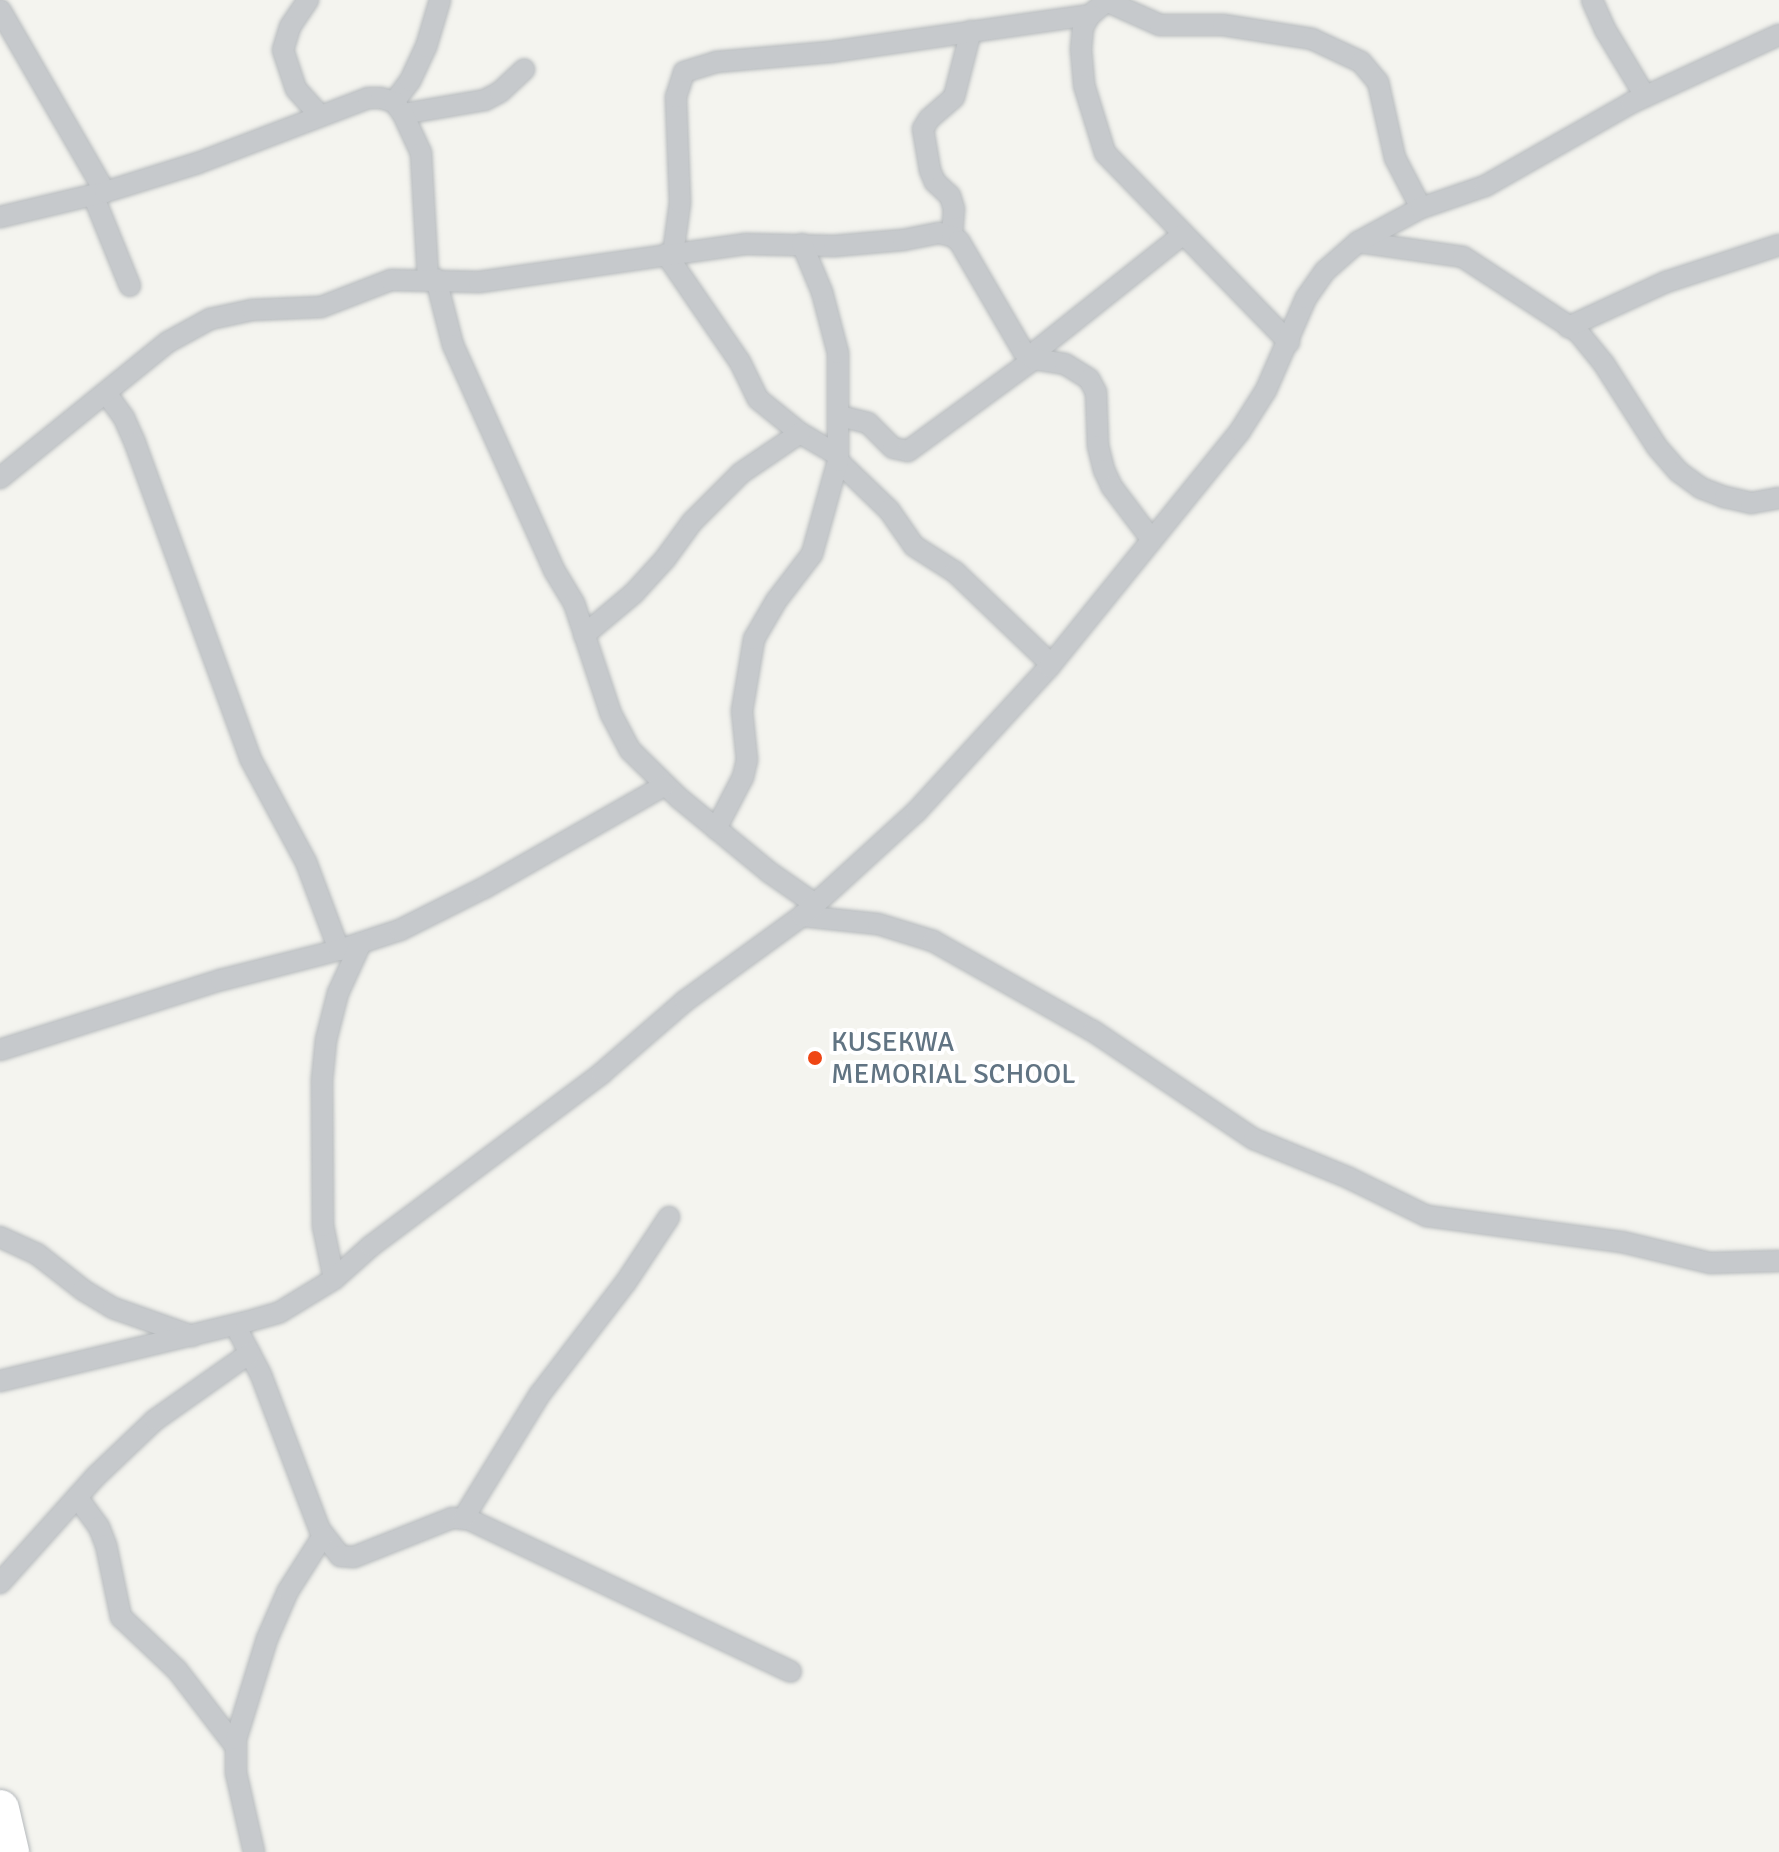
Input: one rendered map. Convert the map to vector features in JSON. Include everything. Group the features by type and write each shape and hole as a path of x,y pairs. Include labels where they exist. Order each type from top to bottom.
{"highway":[{"path":"0,1809 10,1852"}],"street":[{"path":"308,0 290,27 283,50 296,89 320,116"},
{"path":"398,108 426,47 440,0"},
{"path":"1289,342 1105,153 1084,85 1083,27 1090,15 1107,0 1160,25 1223,25 1312,39 1361,62 1378,82 1395,158 1421,208"},
{"path":"1592,0 1606,31 1645,96"},
{"path":"0,10 99,194 130,286"},
{"path":"1051,664 955,572 914,546 889,510 838,458 800,433 758,399 740,362 670,254 680,203 676,97 684,72 716,62 830,52 1090,15"},
{"path":"952,236 954,209 950,196 935,182 930,170 923,129 929,119 954,97 971,31"},
{"path":"0,1381 280,1312 334,1279 371,1246 602,1073 685,1001 808,910 916,812 1051,664 1240,431 1289,342 1306,298 1325,271 1358,242 1421,208 1485,186 1645,96 1779,35"},
{"path":"0,217 99,194 198,163 368,98 398,108 485,100 500,92 524,70"},
{"path":"398,108 421,153 432,279 453,345 548,558 574,603 611,714 630,750 665,785 808,910 878,924 933,941 1083,1025 1254,1139 1349,1178 1427,1216 1622,1242 1710,1263 1779,1261"},
{"path":"0,478 168,342 210,319 252,310 321,307 391,280 479,282 746,244 834,246 903,240 939,233 952,236 967,254 1013,337 1032,358 1065,364 1089,379 1096,392 1098,446 1104,470 1112,487 1152,540"},
{"path":"840,416 868,423 893,448 908,451 1032,358 1182,235"},
{"path":"1358,242 1463,257 1578,332 1604,364 1657,447 1679,472 1701,488 1725,497 1751,503 1779,498"},
{"path":"716,829 743,777 747,760 742,711 754,639 776,601 812,554 838,458 838,353 822,292 802,244"},
{"path":"1568,327 1666,282 1779,245"},
{"path":"106,393 124,418 135,443 250,758 306,862 339,950"},
{"path":"584,635 634,593 665,559 692,522 741,473 800,433"},
{"path":"0,1050 221,980 339,950 400,930 472,894 665,785"},
{"path":"334,1279 323,1226 322,1080 326,1040 338,993 361,943"},
{"path":"463,1519 540,1394 626,1282 669,1217"},
{"path":"0,1237 37,1254 83,1290 113,1308 192,1336"},
{"path":"235,1325 250,1353 323,1536 340,1556 354,1557 424,1527 452,1518 463,1519 492,1529 561,1566 791,1672"},
{"path":"0,1583 77,1497 155,1420 250,1353"},
{"path":"77,1497 99,1527 106,1545 121,1617 177,1670 236,1747"},
{"path":"254,1852 239,1787 236,1747 267,1639 288,1591 323,1536"}],"place":[{"name":"KUSEKWA MEMORIAL SCHOOL","path":"815,1058"}]}
